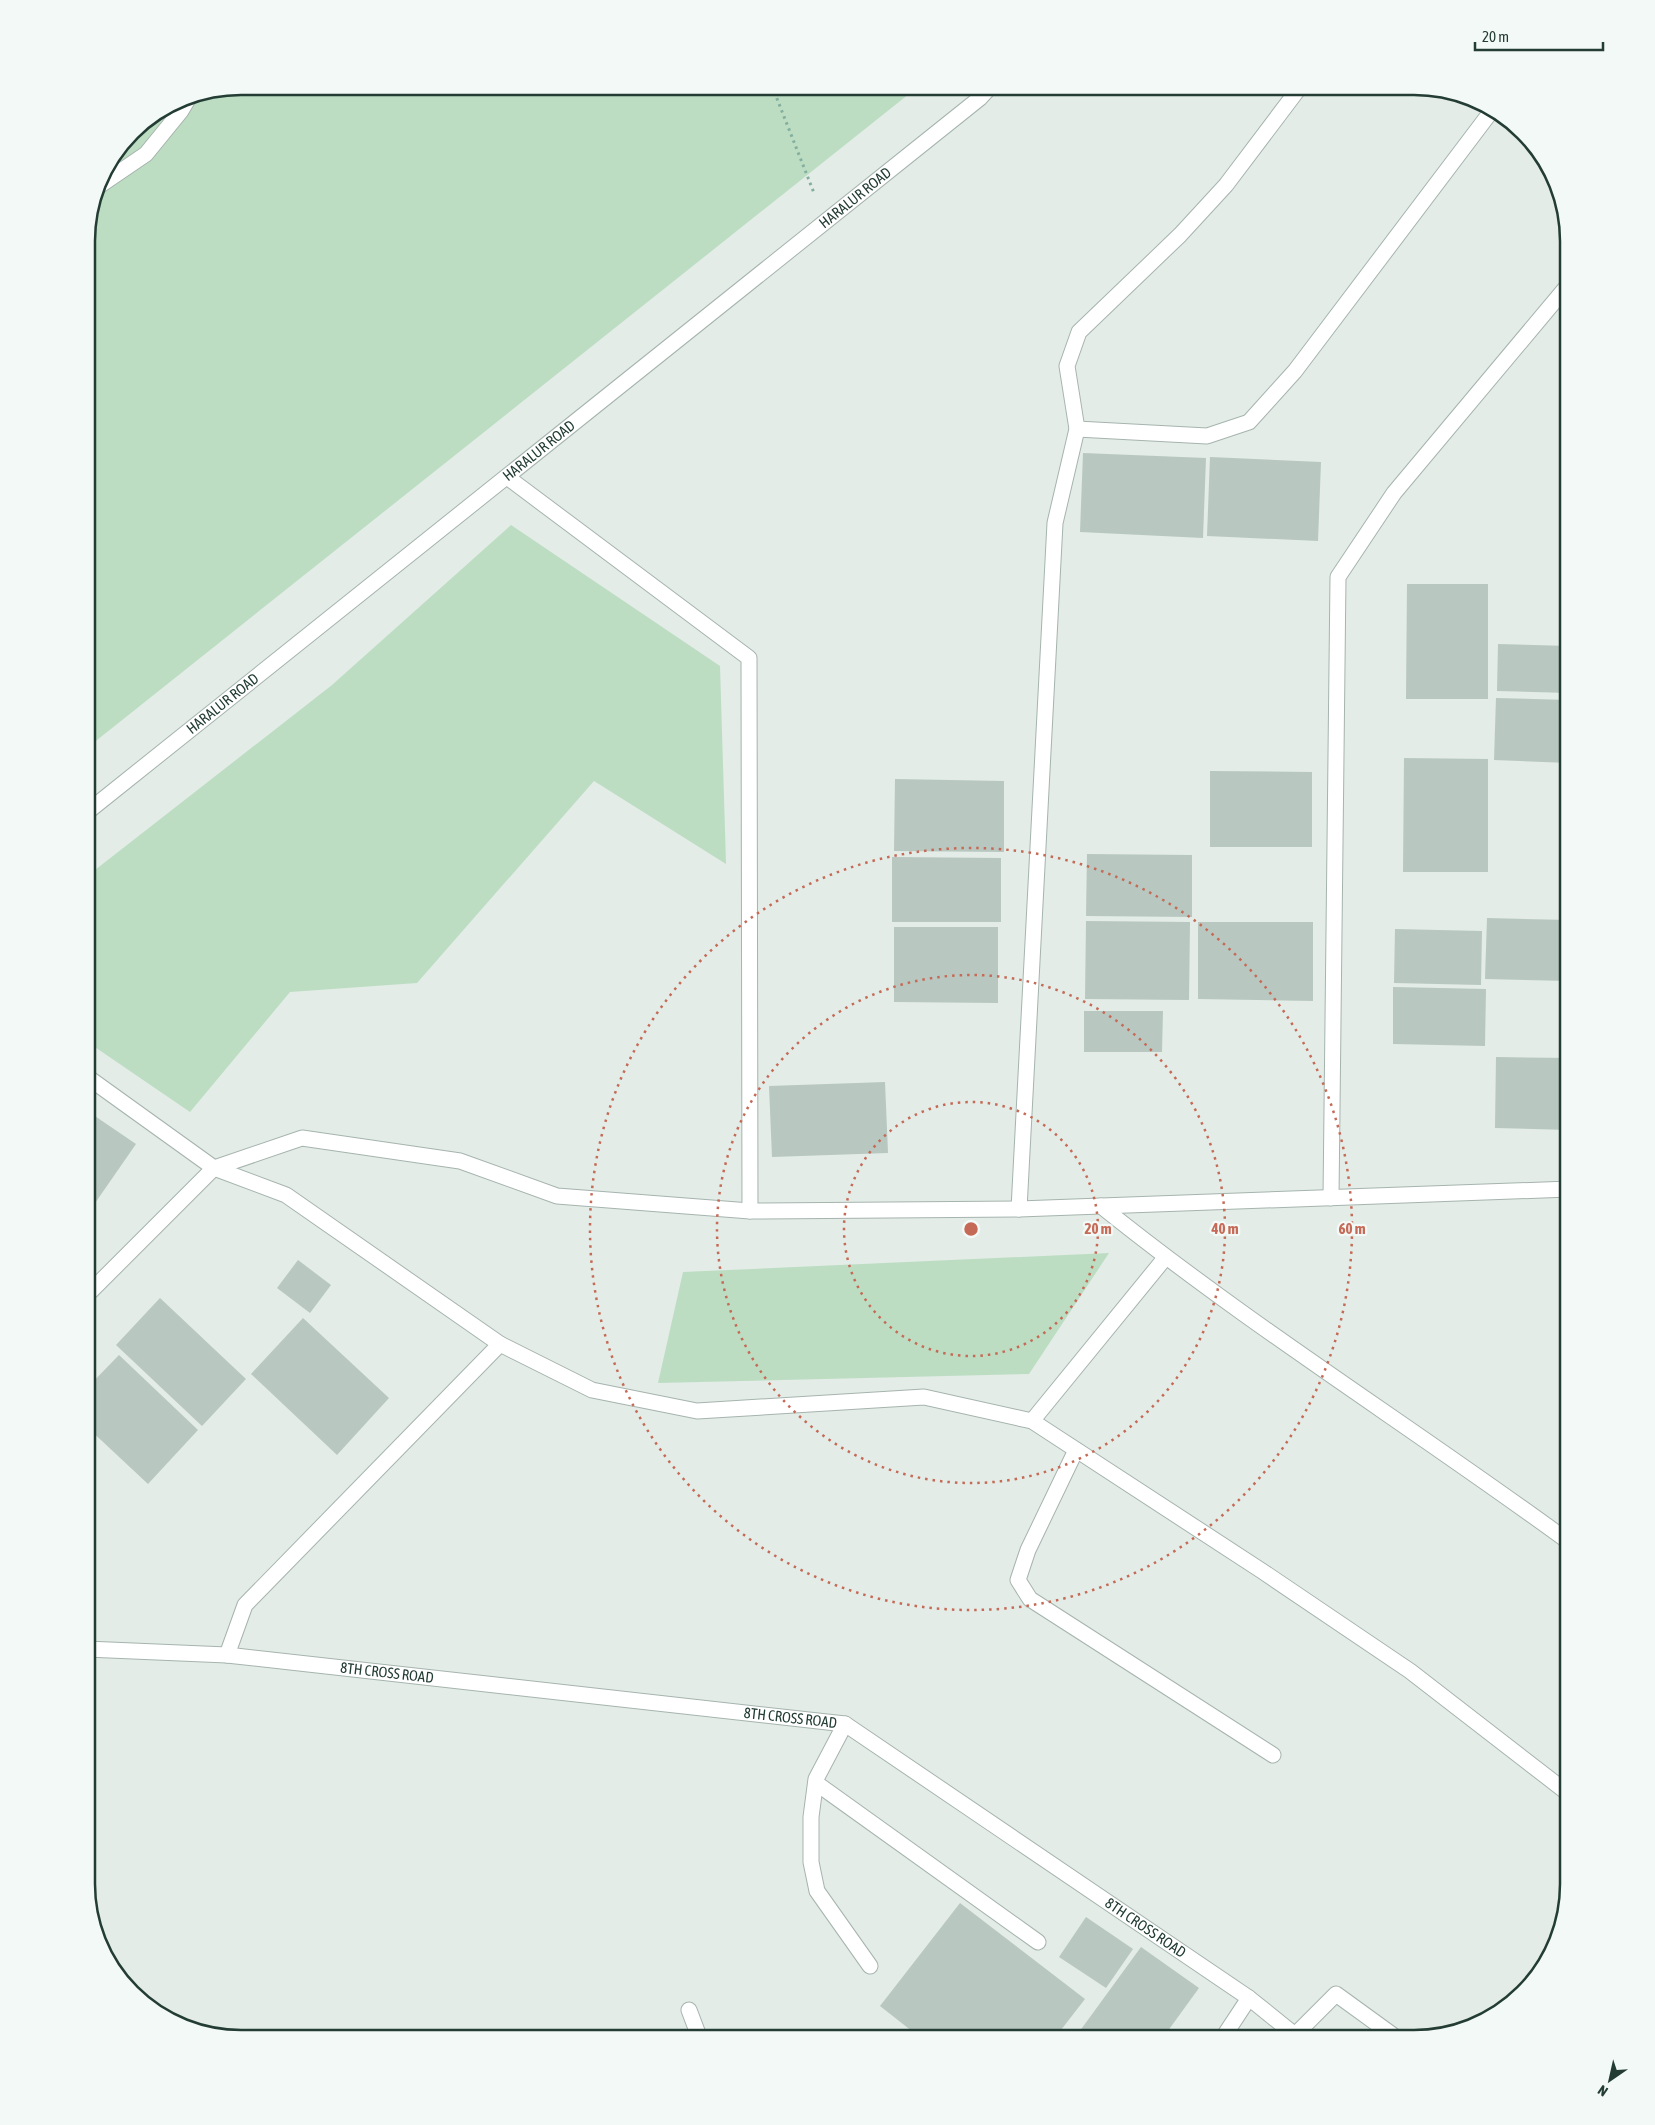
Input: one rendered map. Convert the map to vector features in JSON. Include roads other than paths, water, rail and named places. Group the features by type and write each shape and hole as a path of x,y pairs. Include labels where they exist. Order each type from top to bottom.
{"street":[{"name":"HARALUR ROAD","path":"95,806 983,95"},
{"path":"1019,1209 1055,523 1077,429 1067,366 1078,332 1180,235 1219,192 1293,95"},
{"path":"109,179 146,154 184,107"},
{"path":"1077,429 1207,436 1249,422 1295,371 1488,116"},
{"path":"1331,1198 1338,577 1394,493 1560,295"},
{"path":"507,477 749,658 750,1212"},
{"path":"95,1082 214,1168 286,1195 500,1344 592,1390 696,1411 924,1397 1032,1421 1262,1571 1410,1672 1560,1787"},
{"path":"95,1287 214,1168 302,1138 460,1161 557,1196 750,1212 1019,1209 1560,1189"},
{"path":"1101,1206 1165,1258 1479,1476 1560,1535"},
{"path":"1032,1421 1165,1258"},
{"path":"227,1655 245,1605 500,1344"},
{"path":"1076,1450 1028,1550 1018,1580 1030,1599 1273,1755"},
{"name":"8TH CROSS ROAD","path":"95,1649 227,1655 845,1724 1249,1998 1289,2030"},
{"path":"845,1724 816,1783 812,1817 811,1862 817,1890 870,1966"},
{"path":"816,1783 1038,1942"},
{"name":"8TH CROSS ROAD","path":"1300,2030 1336,1994 1386,2030"},
{"path":"1228,2030 1249,1998"},
{"path":"689,2010 697,2030"}]}
